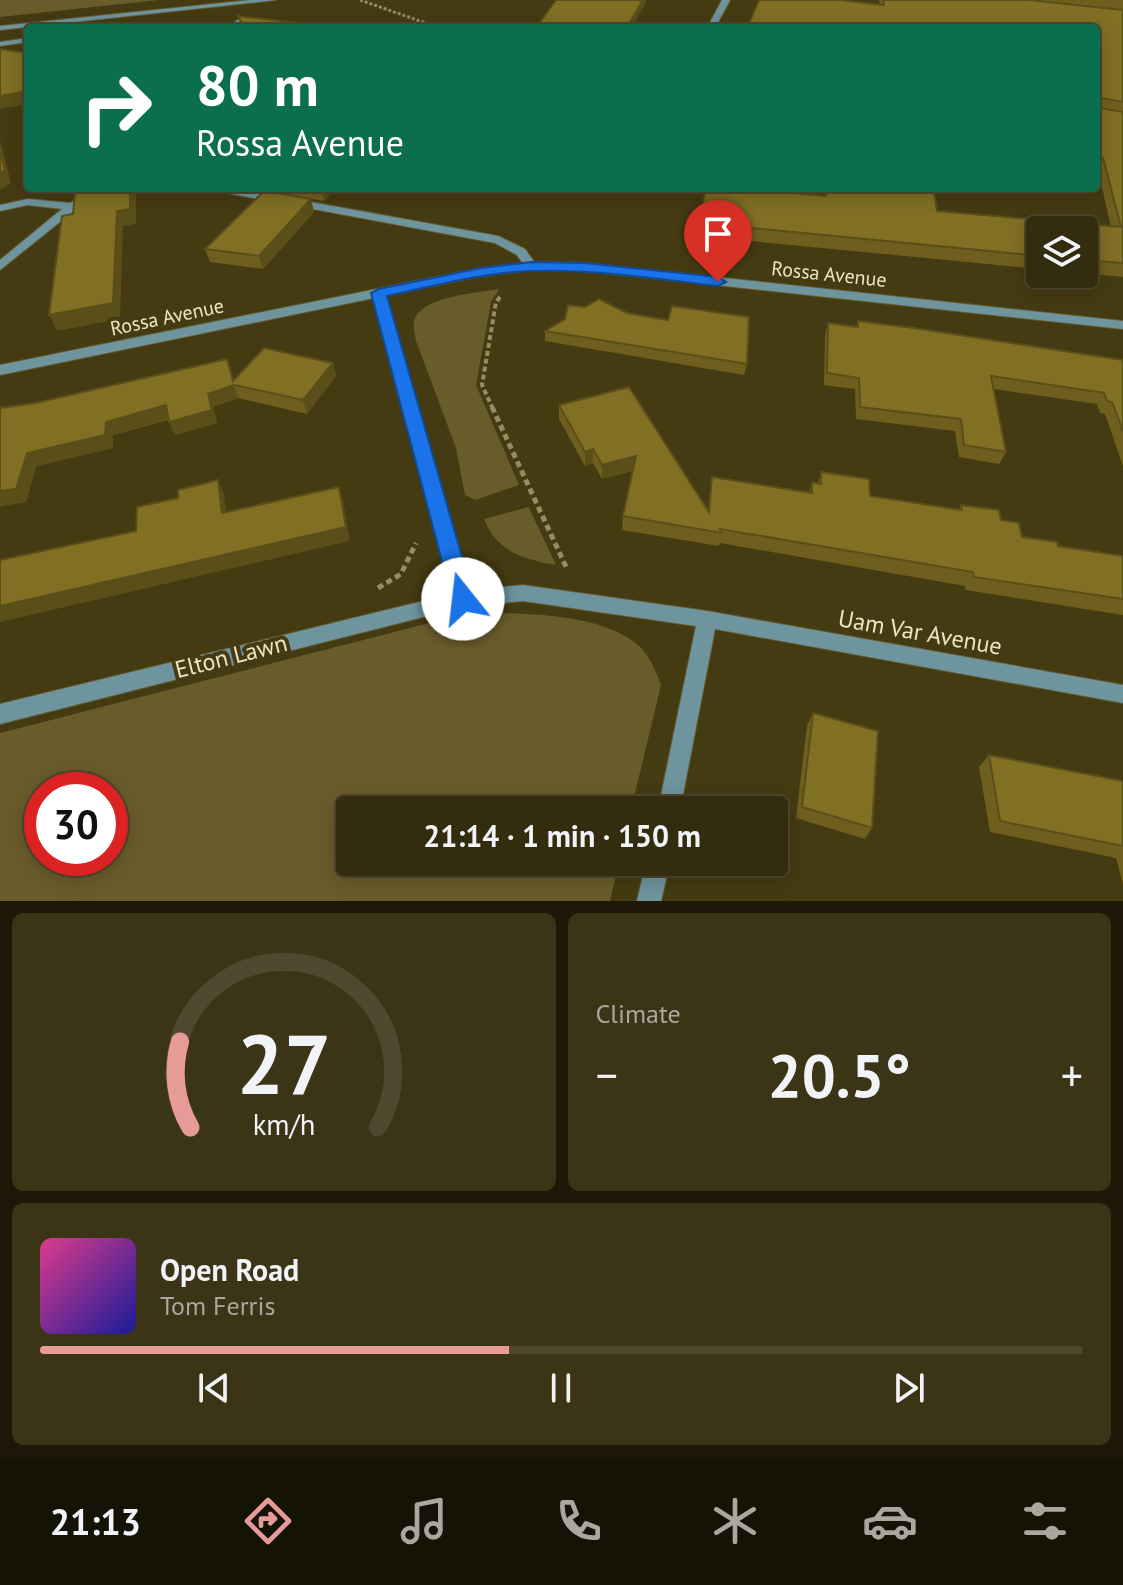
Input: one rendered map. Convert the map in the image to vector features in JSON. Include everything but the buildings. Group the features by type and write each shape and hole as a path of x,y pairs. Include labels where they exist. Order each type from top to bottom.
{"street":[{"path":"39,24 272,0"},
{"path":"713,24 726,0"},
{"path":"237,24 242,21"},
{"path":"0,28 24,26"},
{"path":"0,44 24,41"},
{"path":"0,266 72,207 102,192"},
{"path":"238,192 498,240 521,252 531,266"},
{"path":"0,208 28,202 72,207"},
{"name":"Rossa Avenue","path":"0,370 481,272 531,266 585,267 1123,325"},
{"path":"379,293 463,599"},
{"name":"Elton Lawn","path":"0,714 463,599 523,593 707,619"},
{"path":"672,796 707,619"},
{"name":"Uam Var Avenue","path":"707,619 1123,694"},
{"path":"649,901 655,876"}],"path":[{"path":"360,0 429,24"},
{"path":"503,294 496,302 482,385 568,571 582,573"},
{"path":"365,592 401,574 419,534"}],"shaded area":[{"path":"0,0 159,0 0,17"},
{"path":"499,289 491,302 476,385 519,485 475,500 465,495 456,448 416,341 414,324 418,313 438,301"},
{"path":"529,507 556,565 512,552 496,539 484,519"},
{"path":"481,613 564,618 606,627 624,635 643,650 661,685 634,796 336,796 336,876 616,876 610,901 0,901 0,733 449,618"}],"route":[{"path":"463,599 379,293 481,272 531,266 585,267 718,282"}]}
